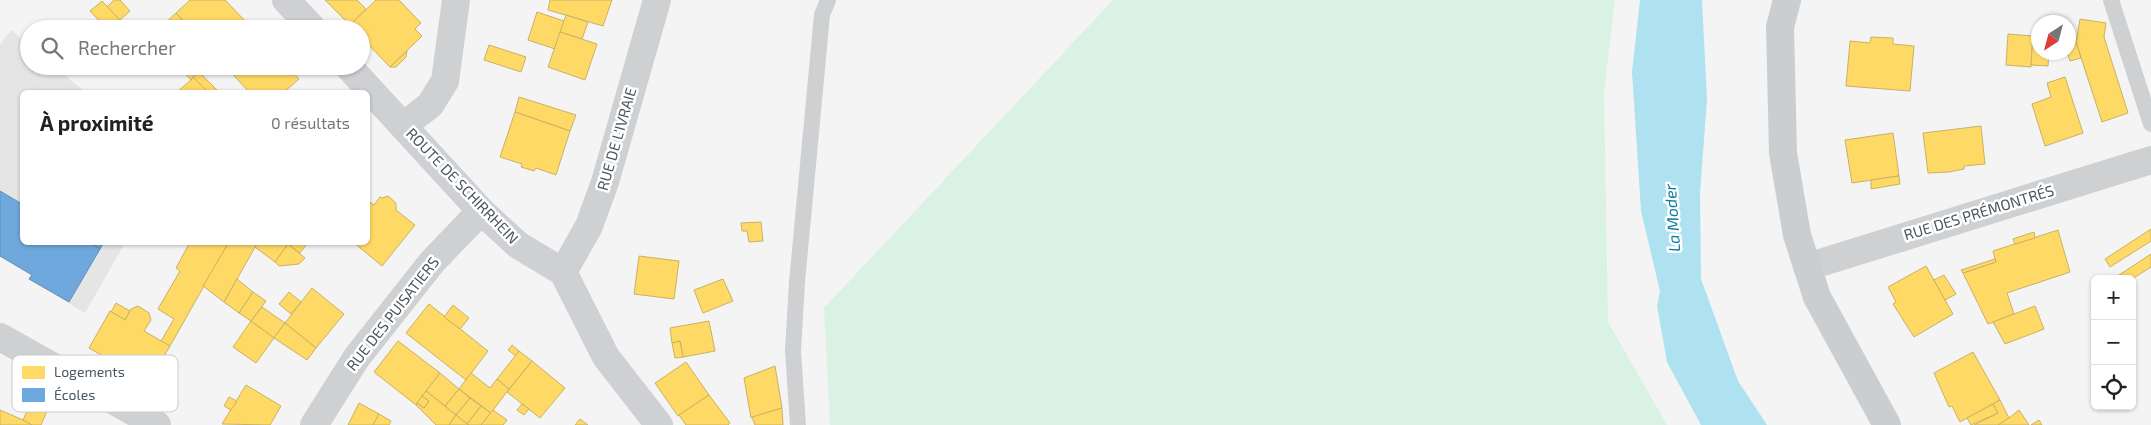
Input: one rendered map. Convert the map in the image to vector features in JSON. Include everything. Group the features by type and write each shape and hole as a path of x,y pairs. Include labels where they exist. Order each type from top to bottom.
{"main road":[{"path":"1787,0 1780,27 1783,153 1797,235 1817,297 1887,425"}],"street":[{"path":"286,0 305,20"},
{"path":"403,126 430,105 445,81 456,0"},
{"name":"RUE DE L'IVRAIE","path":"563,272 589,226 605,182 657,0"},
{"name":"ROUTE DE SCHIRRHEIN","path":"356,75 481,211 518,245 563,272"},
{"name":"RUE DES PRÉMONTRÉS","path":"1807,267 2151,160"},
{"name":"RUE DES PUISATIERS","path":"314,425 369,342 432,262 481,211"},
{"path":"563,272 606,357 659,425"},
{"path":"0,337 32,355"},
{"path":"134,412 157,425"}],"lane":[{"path":"798,425 794,351 796,282 822,15 828,0"},
{"path":"2111,0 2151,124"}],"shaded area":[{"path":"11,30 20,38 20,75 65,75 83,90 20,90 20,245 124,245 85,313 29,279 32,275 0,255 0,45"}],"green space":[{"path":"1113,0 1615,0 1604,92 1608,322 1667,425 830,425 824,308"}],"water":[{"name":"La Moder","path":"1640,0 1702,0 1707,99 1700,193 1701,279 1738,381 1767,425 1701,425 1667,362 1657,306 1660,291 1641,211 1632,72"}],"building: Logements":[{"path":"114,0 120,0 130,11 120,20 107,7"},
{"path":"190,0 225,0 244,20 182,20 176,13"},
{"path":"325,0 357,0 366,9 355,20 345,20"},
{"path":"376,0 399,0 421,23 415,29 422,36 390,67 370,46 370,20 355,20"},
{"path":"550,0 612,0 603,26 548,10"},
{"path":"102,1 120,20 98,20 90,11"},
{"path":"537,12 564,21 555,49 528,40"},
{"path":"176,13 182,20 168,20"},
{"path":"566,15 588,22 582,39 560,32"},
{"path":"2080,19 2106,23 2104,37 2128,113 2102,122 2076,42"},
{"path":"560,32 597,44 585,80 548,67"},
{"path":"2008,34 2031,36 2031,67 2006,65"},
{"path":"1871,37 1893,38 1893,44 1914,46 1910,91 1846,86 1850,41 1870,43"},
{"path":"2076,42 2081,58 2076,59"},
{"path":"489,45 526,57 521,72 484,60"},
{"path":"407,51 406,57 396,67 390,67"},
{"path":"2031,60 2048,60 2048,66 2031,65"},
{"path":"186,75 196,75 191,80"},
{"path":"202,75 217,90 206,90 193,77"},
{"path":"233,75 295,75 299,79 286,90 247,90"},
{"path":"193,77 206,90 179,90"},
{"path":"2065,77 2083,133 2045,146 2032,104 2051,97 2047,83"},
{"path":"519,97 576,115 570,131 515,112"},
{"path":"515,112 570,131 556,175 536,168 534,171 521,167 522,164 500,157"},
{"path":"1981,126 1985,164 1964,166 1964,169 1949,172 1928,173 1923,133"},
{"path":"1893,133 1899,176 1852,183 1845,140"},
{"path":"1899,176 1900,184 1871,189 1871,180"},
{"path":"388,196 396,203 396,210 415,225 382,266 357,245 370,245 370,202 374,205 380,197"},
{"path":"761,222 763,241 749,242 747,231 742,231 741,223"},
{"path":"2151,229 2151,241 2110,267 2105,259"},
{"path":"2058,230 2070,272 2007,293 2014,314 1988,324 1963,273 1996,262 1993,251"},
{"path":"2034,232 2035,238 2015,244 2013,239"},
{"path":"188,245 227,245 170,346 161,341 174,319 158,309 180,271 176,268"},
{"path":"227,245 256,245 224,302 203,286"},
{"path":"256,245 287,245 275,262 255,247"},
{"path":"287,245 305,258 299,264 279,266 275,262"},
{"path":"289,245 306,245 300,253"},
{"path":"2151,254 2151,267 2136,276 2119,275"},
{"path":"639,256 679,261 674,299 634,294"},
{"path":"1995,259 1996,262 1963,273 1961,270"},
{"path":"1926,266 1953,314 1914,337 1893,304 1896,302 1888,287"},
{"path":"1944,275 1956,294 1945,300 1934,280"},
{"path":"237,279 253,292 239,313 224,302"},
{"path":"723,279 733,301 703,313 694,290"},
{"path":"312,288 344,314 316,348 285,323"},
{"path":"253,292 266,301 251,321 239,313"},
{"path":"289,292 301,302 291,314 279,304"},
{"path":"116,303 130,311 125,320 111,312"},
{"path":"429,304 488,351 466,380 406,333"},
{"path":"453,305 469,318 460,329 444,317"},
{"path":"138,306 149,313 151,320 144,331 170,346 164,355 101,355 89,348 110,311 125,320 131,309"},
{"path":"2035,306 2044,329 2005,344 1993,322"},
{"path":"262,307 285,323 274,338 251,321"},
{"path":"251,321 274,338 256,363 233,347"},
{"path":"709,321 715,351 683,357 680,341 672,343 670,328"},
{"path":"285,323 316,348 307,360 274,338"},
{"path":"398,341 440,373 416,405 374,372"},
{"path":"680,341 683,357 675,358 672,343"},
{"path":"512,345 519,351 516,356 508,350"},
{"path":"519,351 532,361 509,389 497,379"},
{"path":"1973,352 2000,400 1960,422 1952,406 1949,407 1934,373"},
{"path":"532,361 565,388 540,418 507,392"},
{"path":"686,362 709,395 678,416 655,383"},
{"path":"775,366 782,408 751,418 744,378"},
{"path":"440,373 459,389 445,406 426,391"},
{"path":"471,373 490,388 497,379 509,389 491,413 459,389"},
{"path":"246,385 281,406 270,425 222,424"},
{"path":"459,389 470,398 456,415 445,406"},
{"path":"426,391 456,415 449,425 436,425 416,405 417,403 424,408 429,401 422,396"},
{"path":"709,395 730,423 728,425 686,425 679,415"},
{"path":"422,396 429,401 424,408 417,403"},
{"path":"229,397 237,401 231,410 224,406"},
{"path":"470,398 481,406 467,424 456,415"},
{"path":"2000,400 2009,418 1998,425 1974,425 1998,413 1993,404"},
{"path":"359,403 379,414 373,425 348,425"},
{"path":"522,404 529,409 524,415 517,410"},
{"path":"1993,404 1998,413 1971,425 1967,418"},
{"path":"481,406 491,413 481,425 467,424"},
{"path":"782,408 783,425 755,425 752,417"},
{"path":"0,410 23,420 32,425 0,425"},
{"path":"493,410 507,420 503,425 481,425"},
{"path":"2019,410 2029,425 1998,425 2009,418"},
{"path":"27,412 47,412 41,425 32,425 23,420"},
{"path":"379,414 391,421 389,425 373,425"},
{"path":"456,415 467,424 469,425 449,425"},
{"path":"580,419 588,425 575,425"},
{"path":"2039,420 2042,425 2031,425"}],"building: Écoles":[{"path":"0,191 20,203 20,245 94,245 100,249 69,302 29,279 32,275 0,256"},
{"path":"94,245 102,245 100,249"}]}
